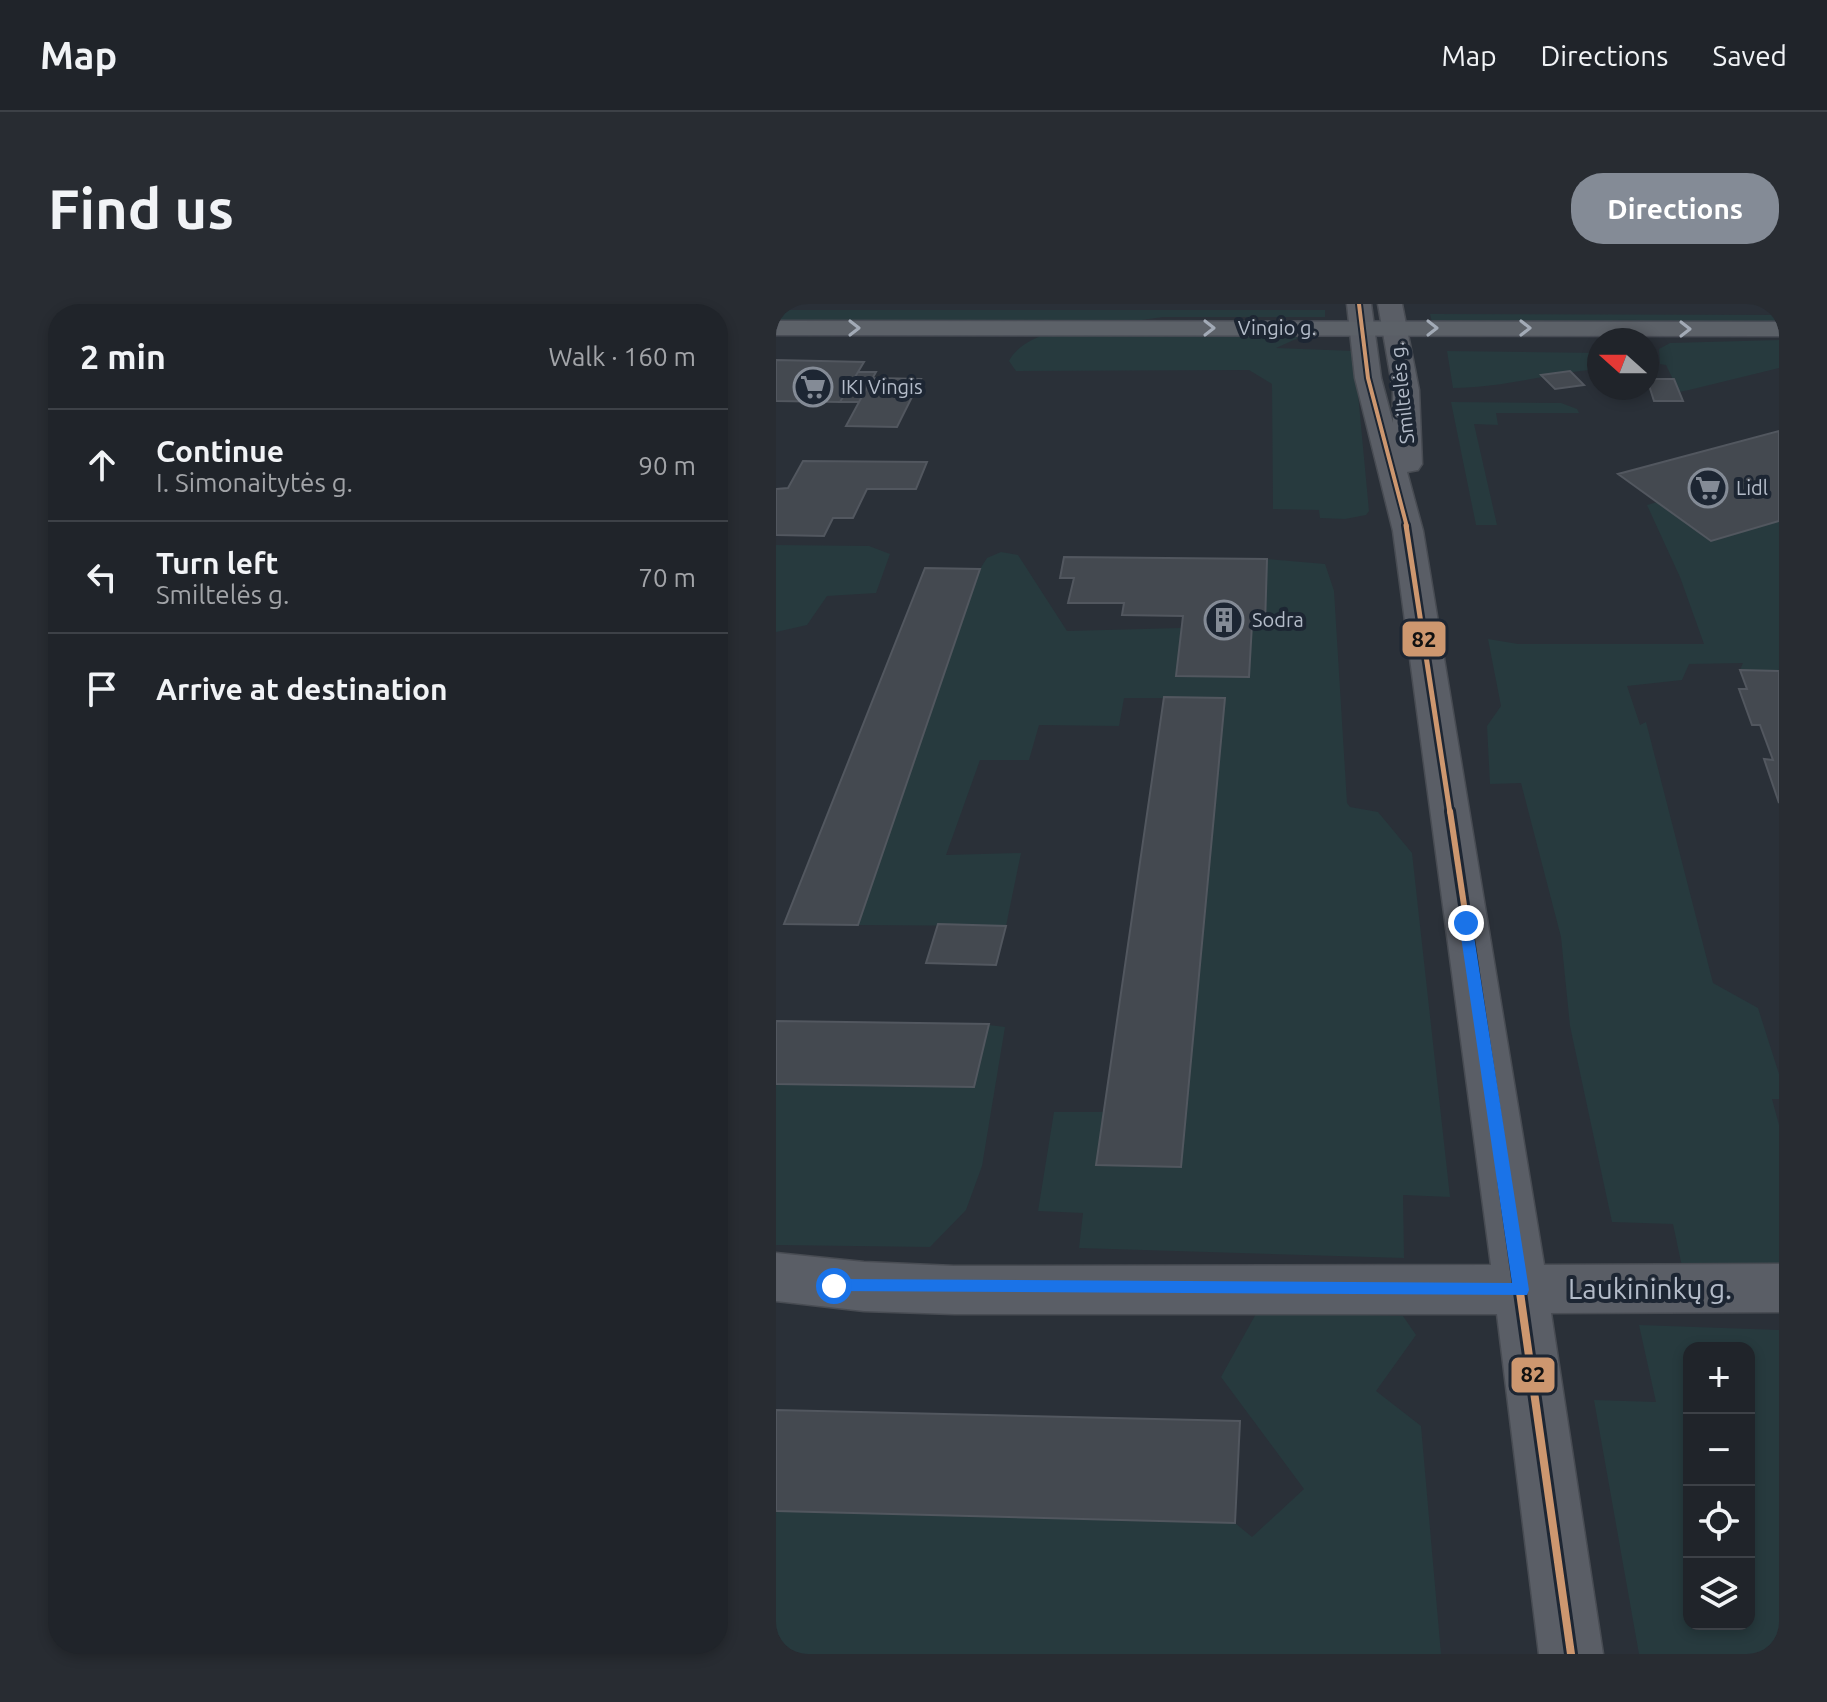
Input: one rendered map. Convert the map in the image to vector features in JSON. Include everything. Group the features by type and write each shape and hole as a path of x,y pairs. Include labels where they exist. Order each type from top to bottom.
{"main road":[{"name":"Vingio g.","path":"1331,304 1360,312"},
{"name":"Vingio g.","path":"1392,312 1420,304"},
{"name":"Vingio g.","path":"776,328 1392,312 1779,329"}],"street":[{"name":"Smiltelės g.","path":"1360,312 1368,378 1408,531 1521,1290 1571,1654"},
{"name":"Smiltelės g.","path":"1392,312 1408,420 1408,531"},
{"name":"Laukininkų g.","path":"776,1277 834,1286 1521,1290 1779,1288"}],"green space":[{"path":"776,310 1325,310 1325,317 1163,317 1128,322 776,322"},
{"path":"1430,314 1779,315 1779,323 1432,322"},
{"path":"1048,334 1307,334 1276,348 1354,351 1369,511 1366,515 1345,519 1320,518 1319,510 1273,509 1272,384 1249,370 1016,371 1009,361 1016,352 1031,340"},
{"path":"1779,340 1779,368 1679,392 1666,365 1660,364 1659,349 1670,343"},
{"path":"1447,351 1587,353 1587,371 1490,386 1453,388"},
{"path":"1451,402 1561,403 1577,409 1579,413 1496,413 1498,425 1474,424 1497,525 1476,525"},
{"path":"1658,502 1711,541 1779,521 1779,671 1740,670 1743,663 1689,664 1682,680 1627,686 1640,725 1646,722 1713,983 1758,1008 1779,1074 1779,1099 1772,1099 1779,1125 1779,1269 1682,1267 1673,1224 1612,1222 1570,1026 1561,937 1521,783 1490,784 1487,726 1501,706 1488,639 1518,644 1704,644 1680,577 1647,505"},
{"path":"776,545 869,546 890,554 876,593 827,596 807,625 776,632"},
{"path":"1001,552 1018,555 1067,631 1181,628 1176,676 1249,676 1252,624 1265,624 1267,559 1325,564 1334,591 1347,803 1350,807 1378,812 1412,853 1450,1197 1403,1195 1404,1258 1079,1248 1083,1213 1038,1211 1054,1112 1103,1112 1096,1165 1181,1166 1225,698 1124,698 1119,726 1039,725 1029,760 980,760 946,855 1021,853 1006,926 858,925 980,569 987,558"},
{"path":"989,1025 1005,1027 982,1166 966,1210 930,1247 776,1245 776,1084 974,1087"},
{"path":"1257,1312 1403,1316 1416,1335 1376,1391 1421,1426 1441,1654 776,1654 776,1511 1235,1523 1252,1537 1304,1489 1221,1377"},
{"path":"1639,1325 1779,1330 1779,1654 1639,1654 1594,1400 1656,1402"}],"building":[{"name":"IKI Vingis","path":"776,360 864,362 840,402 776,401"},
{"path":"1570,371 1584,385 1555,389 1541,375"},
{"path":"858,372 876,372 859,402 840,402"},
{"path":"872,378 921,379 897,427 846,426"},
{"path":"1659,379 1674,379 1683,401 1654,401 1659,400"},
{"name":"Lidl","path":"1779,431 1779,521 1711,541 1618,474"},
{"path":"803,461 927,462 916,489 867,489 853,518 833,518 824,536 776,535 776,489 788,488"},
{"name":"Sodra","path":"1064,557 1267,559 1265,625 1252,624 1249,677 1176,676 1183,616 1122,615 1124,603 1068,603 1074,578 1060,578"},
{"path":"925,568 980,569 858,925 784,924"},
{"path":"1740,670 1779,671 1779,803 1764,759 1773,760 1760,725 1752,725 1739,689 1747,689"},
{"path":"1164,697 1225,698 1181,1167 1096,1165"},
{"path":"938,924 1006,926 996,965 926,963"},
{"path":"776,1021 989,1024 974,1087 776,1084"},
{"path":"776,1410 1240,1421 1235,1523 776,1511"}],"transit line":[{"name":"82","path":"1359,304 1368,378 1408,531 1521,1290 1571,1654"}],"place":[{"name":"IKI Vingis","path":"813,387"},
{"name":"Lidl","path":"1708,488"},
{"name":"Sodra","path":"1224,620"}],"route":[{"path":"834,1286 1521,1290 1466,923"}]}
